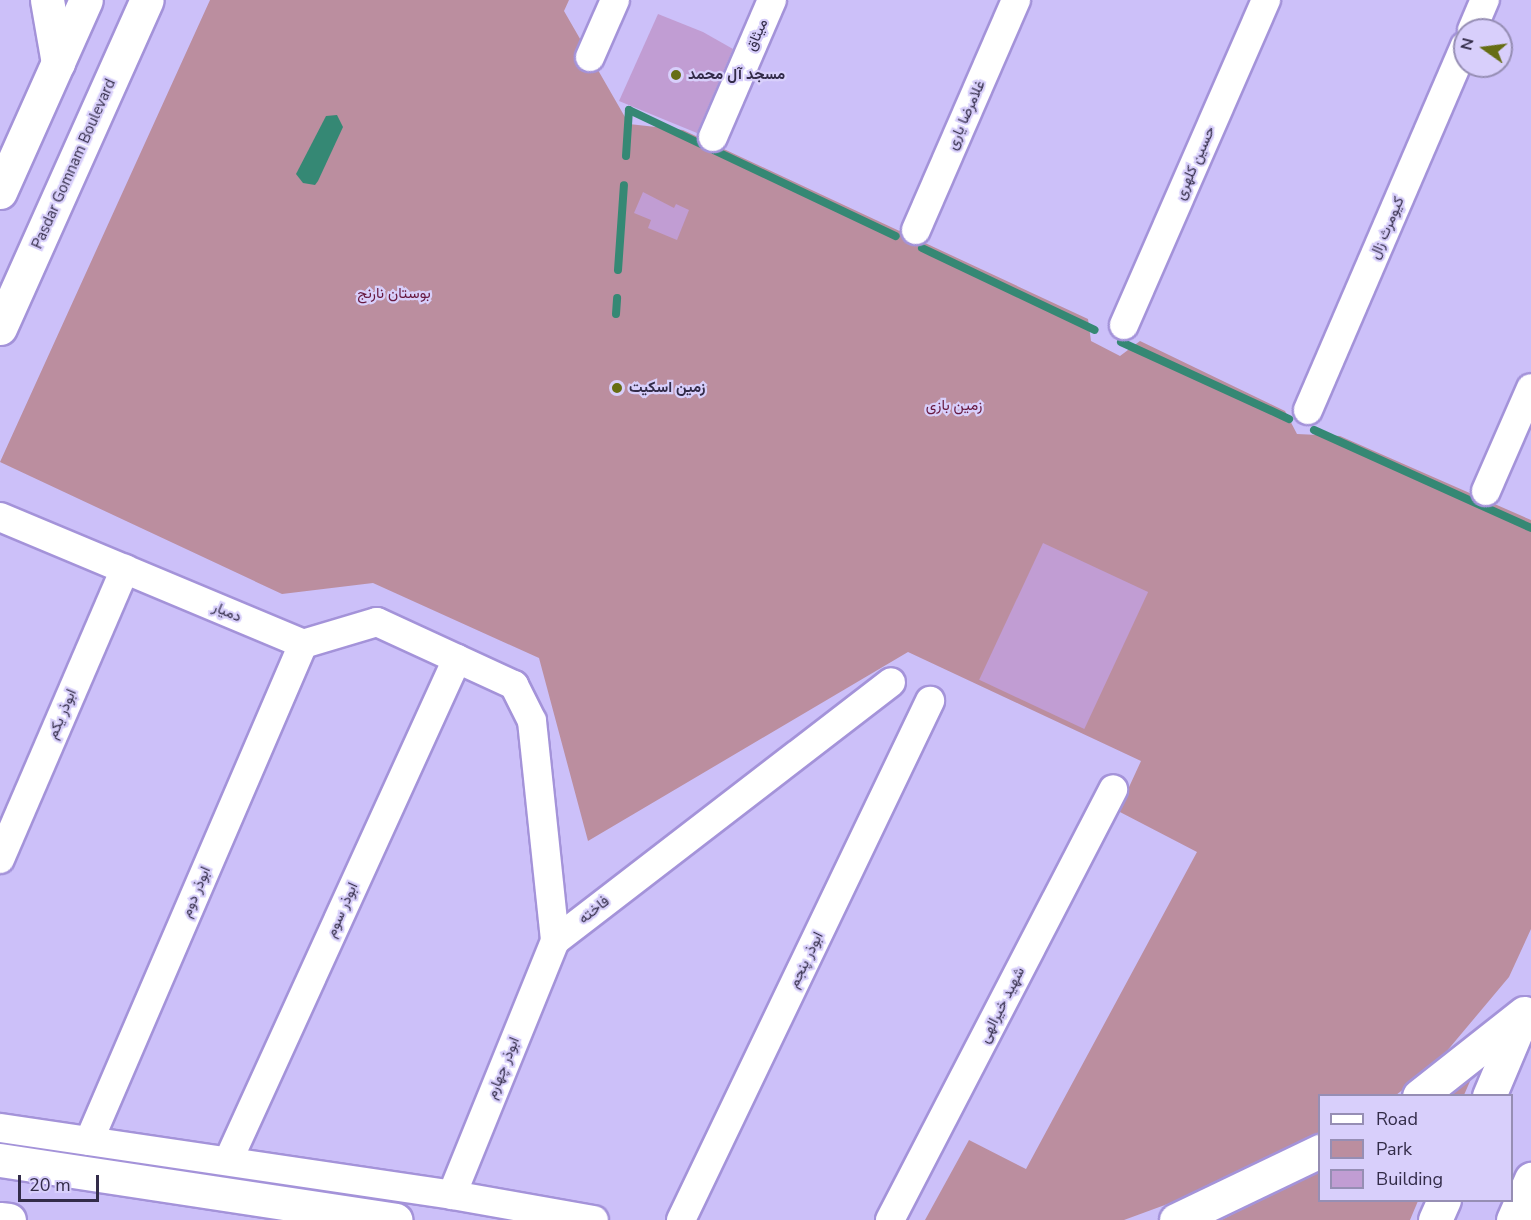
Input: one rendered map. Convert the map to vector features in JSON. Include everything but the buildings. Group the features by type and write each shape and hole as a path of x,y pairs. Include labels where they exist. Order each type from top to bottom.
{"main road":[{"path":"47,0 58,63"},
{"path":"0,192 86,0"},
{"name":"Pasdar Gomnam Boulevard","path":"0,328 147,0"},
{"path":"1420,1094 1527,1005"},
{"path":"1488,1094 1527,1005"},
{"path":"1176,1220 1318,1152"},
{"path":"0,1160 395,1220"},
{"path":"1513,1220 1531,1179"},
{"path":"1435,1220 1443,1202"},
{"path":"0,1218 9,1220"}],"street":[{"path":"590,57 615,0"},
{"name":"میثاق","path":"713,137 772,0"},
{"name":"غلامرضا یاری","path":"916,230 1016,0"},
{"name":"حسین کلهری","path":"1124,326 1266,0"},
{"path":"1477,18 1485,0"},
{"name":"کیومرث زال","path":"1308,410 1453,74"},
{"path":"1486,491 1531,388"},
{"name":"دمیار","path":"0,517 303,644"},
{"name":"ابوذر یکم","path":"0,859 125,569"},
{"path":"303,644 377,622 457,659"},
{"name":"ابوذر دوم","path":"89,1141 303,644"},
{"name":"فاخته","path":"457,659 513,684 532,722 555,940"},
{"name":"ابوذر سوم","path":"228,1161 457,659"},
{"name":"فاخته","path":"555,940 891,682"},
{"name":"ابوذر پنجم","path":"681,1220 930,701"},
{"name":"شهید خیرالهی","path":"890,1220 1113,789"},
{"name":"ابوذر چهارم","path":"452,1195 555,940"},
{"path":"0,1128 452,1195 594,1220"}],"green space":[{"name":"بوستان نارنج","path":"210,0 569,0 564,11 629,124 683,130 1088,319 1091,341 1120,356 1140,341 1285,411 1297,434 1340,436 1531,520 1531,929 1509,977 1436,1064 1397,1094 1318,1094 1318,1135 1203,1191 1124,1220 925,1220 969,1140 1026,1169 1197,852 1118,811 1141,761 908,652 588,841 539,658 373,583 282,594 0,462"},
{"path":"1475,1070 1464,1094 1448,1094"},
{"path":"1318,1172 1318,1202 1418,1202 1410,1220 1221,1220"}],"shaded area":[{"path":"337,115 343,127 318,181 315,185 303,183 296,174 326,116"}],"waterway":[{"path":"626,156 629,110 896,236"},
{"path":"618,270 624,185"},
{"path":"922,248 1095,330"},
{"path":"616,314 617,298"},
{"path":"1121,342 1289,419"},
{"path":"1314,430 1531,528"}],"place":[{"name":"مسجد آل محمد","path":"676,75"},
{"name":"زمین اسکیت","path":"617,388"}],"park label":[{"name":"زمین بازی","path":"954,406"}]}
